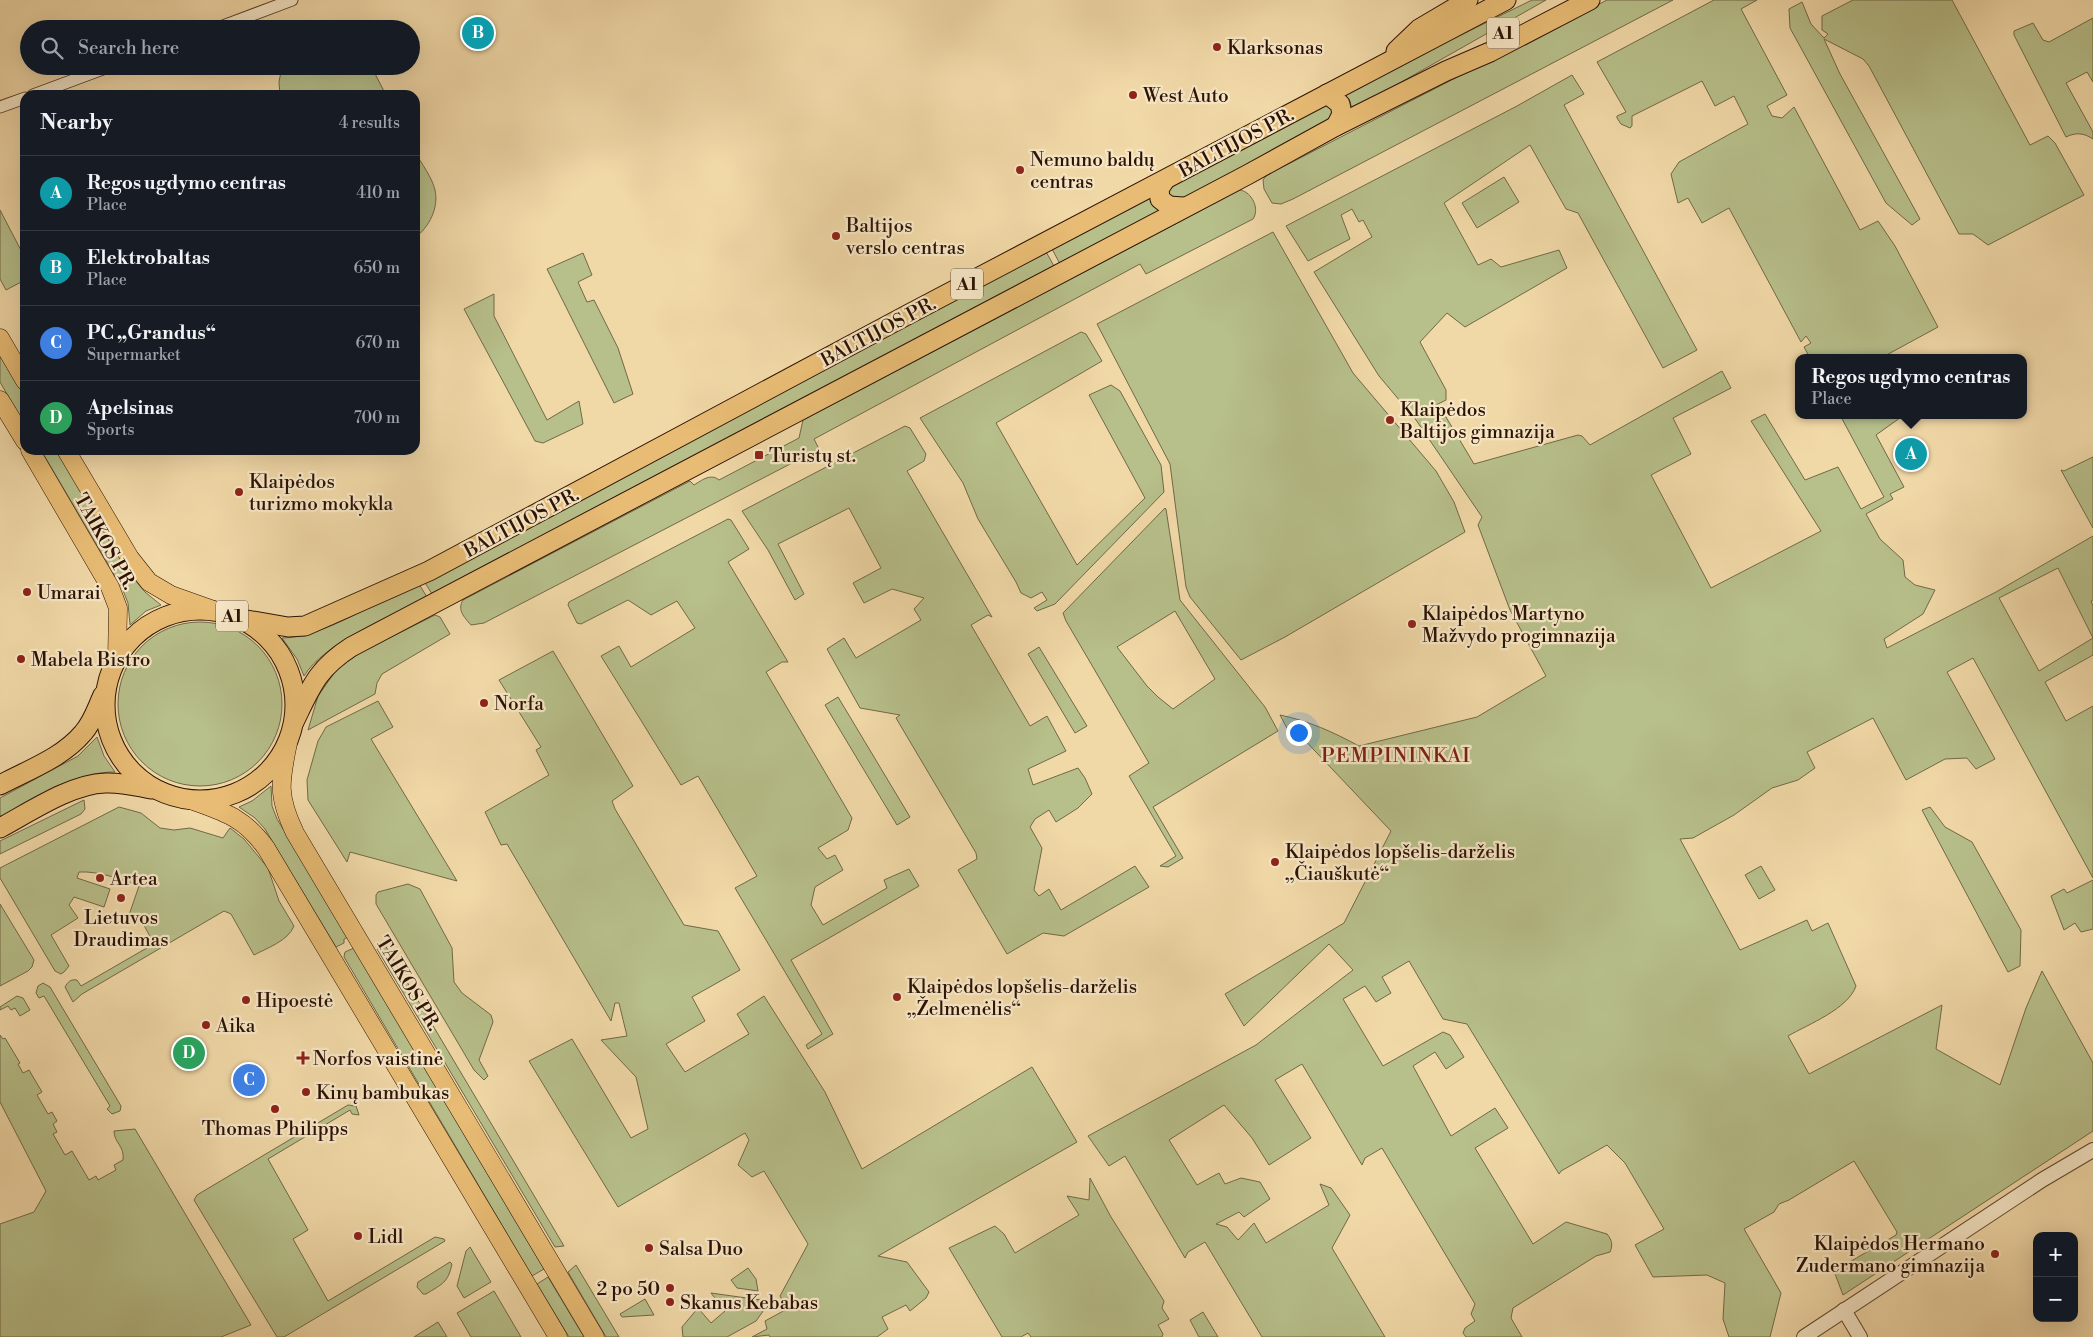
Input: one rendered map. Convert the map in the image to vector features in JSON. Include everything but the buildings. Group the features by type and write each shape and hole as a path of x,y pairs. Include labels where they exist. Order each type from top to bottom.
{"highway":[{"path":"1379,66 1419,29 1468,0"},
{"name":"BALTIJOS PR.","path":"241,619 288,627 305,626 430,571 917,310 1506,0"},
{"name":"A1","path":"1446,70 1489,42 1563,0"},
{"path":"1446,70 1490,52 1590,0"},
{"name":"BALTIJOS PR.","path":"294,722 313,682 325,666 351,647 1183,207 1246,176 1336,126 1446,70"},
{"path":"1327,94 1340,104 1342,114 1336,126"},
{"path":"1165,180 1159,189 1160,199 1169,206 1183,207"},
{"name":"A1","path":"195,610 219,612 241,619 262,632 278,651 293,683 295,702 294,722 288,743 273,766 253,784 222,798 188,799 160,791 144,782 130,770 119,755 111,739 106,712 107,684 117,659 131,639 150,624 164,618 195,610"},
{"path":"0,785 65,750 83,733 94,718 107,684"},
{"path":"0,828 84,786 104,783 127,784 160,791"}],"main road":[{"path":"0,338 20,372"},
{"path":"0,400 20,433"},
{"name":"TAIKOS PR.","path":"33,455 110,587 118,608 117,659"},
{"name":"TAIKOS PR.","path":"69,455 130,558 149,582 171,595 219,612"},
{"name":"TAIKOS PR.","path":"288,743 281,779 281,796 287,817 295,833 595,1337"},
{"path":"188,799 238,819 248,826 266,848 558,1337"}],"street":[{"path":"239,20 292,0"},
{"path":"46,90 87,75"},
{"path":"0,107 20,100"},
{"path":"1804,1337 2042,1180 2093,1150"},
{"path":"1844,1310 1860,1337"}],"green space":[{"path":"1532,0 1546,0 1352,110 1350,101 1343,93"},
{"path":"1607,0 1673,0 1293,199 1281,204 1272,203 1264,189 1263,180 1267,175"},
{"path":"1714,0 1757,0 1741,9 1787,95 1767,106 1772,116 1782,118 1794,107 1860,230 1878,221 1895,246 1938,327 1888,354 1808,354 1804,347 1811,343 1806,336 1801,342 1729,208 1702,223 1688,198 1678,203 1671,174 1679,162 1748,124 1734,96 1715,106 1702,81 1632,116 1632,126 1630,128 1621,124 1617,118 1617,116 1626,112 1597,62"},
{"path":"1853,0 1952,0 2030,145 2048,136 2055,143 2084,195 1988,245 1973,234 1959,234 1869,66 1863,59 1824,39 1840,74 1920,219 1912,225 1886,203 1790,28 1789,9 1802,2 1811,24 1824,38 1828,34 1822,30 1822,16"},
{"path":"2093,18 2093,82 2087,72 2066,83 2093,132 2093,139 2080,134 2066,137 2014,35 2014,31 2033,23 2043,40 2049,42"},
{"path":"280,75 376,75 383,90 280,90"},
{"path":"1572,75 1584,94 1564,105 1697,350 1663,368 1578,213 1566,209 1530,145 1444,203 1478,265 1491,259 1501,267 1559,250 1567,268 1465,327 1447,313 1420,342 1446,390 1446,400 1432,407 1436,413 1439,411 1443,412 1474,464 1578,435 1582,436 1590,445 1722,371 1731,388 1673,418 1691,454 1651,475 1711,588 1821,531 1751,421 1765,414 1805,480 1838,467 1861,509 1884,497 1842,419 1898,419 1876,435 1904,487 1890,494 1893,499 1866,514 1880,539 1903,560 1905,577 1915,585 1935,590 1923,614 1884,639 1887,648 1996,592 2093,536 2093,600 2091,601 2093,606 2093,638 2093,655 2045,682 2066,721 2093,706 2093,878 1973,658 1947,672 1995,759 1976,769 1967,758 1945,759 1906,780 1873,718 1807,752 1815,768 1798,780 1772,788 1734,815 1693,838 1680,839 1740,950 1807,920 1812,931 1828,923 1856,986 1852,994 1837,1009 1788,1036 1809,1074 1942,1005 1936,1049 2000,1085 2026,1008 2042,971 2093,1063 2093,1131 1843,1295 1834,1271 1896,1235 1897,1232 1854,1161 1789,1200 1779,1204 1774,1212 1744,1229 1781,1293 1770,1337 1729,1337 1723,1319 1725,1283 1707,1275 1653,1277 1635,1245 1664,1229 1625,1163 1607,1145 1561,1171 1559,1174 1467,1024 1443,1019 1409,961 1382,977 1391,993 1376,1002 1365,986 1343,999 1383,1066 1443,1032 1450,1035 1464,1057 1446,1069 1435,1052 1413,1066 1451,1136 1495,1108 1508,1128 1475,1148 1533,1244 1566,1222 1607,1234 1612,1243 1610,1252 1596,1256 1513,1308 1511,1318 1522,1337 1466,1337 1463,1333 1465,1328 1475,1321 1471,1314 1475,1304 1382,1148 1365,1158 1362,1165 1302,1064 1275,1080 1311,1138 1269,1165 1252,1138 1224,1105 1169,1140 1197,1185 1219,1173 1225,1184 1241,1178 1260,1182 1270,1199 1244,1217 1239,1212 1216,1224 1227,1227 1238,1240 1254,1223 1266,1243 1329,1205 1320,1184 1331,1188 1350,1215 1332,1248 1385,1337 1262,1337 1205,1242 1188,1252 1185,1258 1125,1156 1109,1166 1088,1136 1256,1045 1353,970 1329,944 1244,1026 1225,994 1344,923 1391,831 1296,731 1290,734 1280,715 1301,720 1359,746 1477,717 1546,676 1510,610 1478,525 1482,517 1416,420 1379,376 1314,272 1372,237 1363,220 1359,222 1352,209 1341,215 1350,239 1308,261 1286,226 1517,106","holes":["2058,568 2093,638 2039,671 1999,598"]},
{"path":"1324,104 1333,109 1332,120 1181,200 1172,198 1169,193 1170,186"},
{"path":"420,160 431,180 436,197 432,217 420,234"},
{"path":"1504,177 1519,202 1477,228 1462,203"},
{"path":"1240,190 1248,194 1254,202 1256,211 1253,219 1146,274 1140,264 814,439 819,449 484,623 471,625 462,613 461,604 463,600 690,481 694,485 710,477 719,480 799,438 803,420"},
{"path":"1150,195 1161,211 1060,264 1051,247"},
{"path":"0,210 20,248 20,283 6,290 0,279"},
{"path":"1273,232 1353,373 1436,471 1454,502 1465,532 1285,637 1241,660 1190,597 1186,587 1170,464 1097,324"},
{"path":"1045,250 1054,266 432,594 422,578"},
{"path":"583,253 592,275 578,282 587,302 594,300 618,348 633,394 614,403 547,269"},
{"path":"494,294 494,316 547,420 579,401 583,424 543,443 535,441 464,309"},
{"path":"1081,332 1086,334 1102,361 996,423 1077,565 1145,498 1089,395 1111,385 1120,391 1161,465 1164,492 1055,604 1037,611 1034,608 1047,600 1042,592 1031,598 1021,593 978,519 963,483 920,418"},
{"path":"0,354 20,388 20,417 0,382"},
{"path":"905,426 910,428 926,454 924,461 907,471 992,617 988,615 971,625 1030,726 1047,716 1066,751 1028,769 1033,785 1078,768 1092,794 1078,808 1056,822 1049,810 1035,819 1030,827 1042,848 1034,890 1039,896 1049,889 1061,910 1135,866 1149,887 1064,936 1043,933 1007,954 958,870 977,859 976,853 896,718 900,715 860,708 827,649 844,638 856,658 921,620 914,609 924,598 892,589 864,603 853,583 881,568 849,508 778,544 804,594 795,600 768,550 742,511"},
{"path":"44,455 59,455 134,579 145,592 161,605 146,611 130,625 128,603 122,588"},
{"path":"2093,457 2093,528 2061,470 2064,471"},
{"path":"1165,508 1180,600 1265,707 1278,731 1153,807 1183,858 1168,867 1160,866 1176,856 1129,776 1149,763 1063,613","holes":["1175,611 1215,679 1173,709 1147,686 1117,647"]},
{"path":"728,519 731,520 749,549 728,562 788,662 782,662 766,672 852,818 848,830 818,848 827,859 835,855 843,870 815,887 811,905 823,925 887,888 884,880 909,869 919,886 791,960 833,1034 808,1049 806,1045 822,1034 735,888 757,876 698,776 681,785 601,656 619,646 631,667 695,628 677,601 651,615 628,600 581,624 577,623 568,605 569,602"},
{"path":"417,581 427,597 359,631 327,652 304,676 297,659 282,638 315,632 333,625"},
{"path":"435,615 440,617 450,634 382,674 377,683 375,694 308,730 318,696 337,669 361,652"},
{"path":"208,622 224,625 239,632 252,640 264,652 279,680 282,704 281,720 276,735 264,756 252,768 224,783 192,786 176,783 161,776 148,768 136,756 121,728 118,696 121,680 128,665 136,652 148,640 176,625"},
{"path":"1039,647 1087,726 1075,733 1028,654"},
{"path":"553,651 633,786 612,801 615,809 684,925 718,931 740,970 692,997 705,1021 666,1044 685,1072 749,1034 737,1014 764,996 825,1092 862,1169 1032,1067 1077,1142 878,1256 907,1262 929,1292 926,1298 910,1311 906,1305 882,1317 888,1329 877,1337 770,1337 769,1335 752,1337 767,1329 765,1321 787,1309 780,1296 808,1244 764,1171 752,1177 738,1165 749,1140 745,1133 618,1207 529,1061 572,1039 631,1138 648,1129 636,1077 601,1040 627,1036 619,1003 615,1003 611,1021 507,844 501,845 485,812 549,775 536,750 541,747 499,680"},
{"path":"838,697 910,817 897,825 825,705"},
{"path":"378,701 393,727 371,739 457,881 350,852 347,862 308,800 307,780 318,741 326,727"},
{"path":"97,737 104,756 115,772 86,776 56,788 0,818 0,798 78,756"},
{"path":"271,786 272,806 277,819 348,937 344,939 344,943 336,947 265,829 255,818 239,807 252,801"},
{"path":"84,800 85,809 81,814 0,854 0,841"},
{"path":"119,807 141,813 160,828 174,830 190,828 223,838 230,828 244,839 268,868 279,901 294,926 291,931 277,944 254,955 231,914 224,911 82,994 73,1002 65,987 70,981 77,980 81,986 152,945 153,942 139,916 129,915 139,886 102,874 79,872 77,878 110,889 104,907 74,897 69,905 78,918 51,935 69,966 61,974 55,971 0,878 0,868"},
{"path":"1930,807 1945,827 1972,842 2021,930 2020,966 2008,972 1922,810"},
{"path":"1761,866 1775,890 1759,899 1745,875"},
{"path":"2093,880 2093,929 2081,932 2075,923 2064,930 2051,896 2064,889 2067,893"},
{"path":"408,884 420,889 452,948 454,982 462,993 491,1015 493,1022 479,1060 488,1076 484,1080 474,1070 376,904 378,892"},
{"path":"0,904 34,960 32,967 28,971 0,986"},
{"path":"385,945 564,1246 555,1247 377,949"},
{"path":"354,948 544,1269 532,1276 344,957 345,952"},
{"path":"43,983 50,987 121,1106 120,1111 112,1114 107,1109 110,1106 44,996 39,998 36,993 38,986"},
{"path":"17,996 23,998 30,1010 20,1016 15,1008 11,1010 8,1006 0,1010 0,1007"},
{"path":"0,1035 3,1039 5,1038 20,1063 18,1064 23,1073 29,1070 42,1092 37,1095 48,1114 52,1112 57,1121 53,1124 57,1132 53,1134 65,1155 72,1151 89,1180 96,1176 98,1180 116,1170 114,1165 123,1160 122,1151 114,1131 135,1129 251,1325 221,1337 0,1337 0,1224 34,1212 46,1191 0,1102"},
{"path":"348,1105 356,1106 359,1115 352,1114 350,1110 268,1159 308,1230 293,1239 328,1301 435,1237 445,1241 284,1337 277,1337 194,1200 197,1195"},
{"path":"1090,1178 1111,1217 1164,1301 1162,1308 1169,1319 1158,1325 1163,1334 1162,1337 1031,1337 1028,1333 1021,1337 1002,1337 949,1248 995,1226 1004,1234 1015,1253 1079,1215 1067,1196 1089,1200"},
{"path":"470,1247 491,1282 464,1298 457,1286 466,1251"},
{"path":"450,1262 452,1264 444,1282 423,1294 417,1287 418,1282"},
{"path":"576,1265 619,1337 606,1337 568,1272"},
{"path":"748,1268 756,1279 758,1291 737,1288 731,1280"},
{"path":"548,1277 584,1337 569,1337 537,1284"},
{"path":"494,1291 521,1337 471,1337 457,1313"},
{"path":"711,1293 768,1301 769,1303 756,1321 727,1337 683,1337 682,1327 698,1308 711,1323 725,1311"},
{"path":"645,1299 654,1315 622,1317 620,1314"},
{"path":"1203,1312 1218,1337 1199,1337 1190,1320"},
{"path":"438,1322 447,1337 414,1337"}],"place":[{"name":"Elektrobaltas","path":"478,33"},
{"name":"Klarksonas","path":"1217,47"},
{"name":"West Auto","path":"1133,95"},
{"name":"Nemuno baldų centras","path":"1020,170"},
{"name":"Baltijos verslo centras","path":"836,236"},
{"name":"Klaipėdos Baltijos gimnazija","path":"1390,420"},
{"name":"Regos ugdymo centras","path":"1911,454"},
{"name":"Turistų st.","path":"759,455"},
{"name":"Klaipėdos turizmo mokykla","path":"239,492"},
{"name":"Umarai","path":"27,592"},
{"name":"Klaipėdos Martyno Mažvydo progimnazija","path":"1412,624"},
{"name":"Mabela Bistro","path":"21,659"},
{"name":"Norfa","path":"484,703"},
{"name":"Klaipėdos lopšelis-darželis „Čiauškutė“","path":"1275,862"},
{"name":"Artea","path":"100,878"},
{"name":"Lietuvos Draudimas","path":"121,898"},
{"name":"Klaipėdos lopšelis-darželis „Želmenėlis“","path":"897,997"},
{"name":"Hipoestė","path":"246,1000"},
{"name":"Aika","path":"206,1025"},
{"name":"Apelsinas","path":"189,1053"},
{"name":"Norfos vaistinė","path":"303,1058"},
{"name":"PC „Grandus“","path":"249,1080"},
{"name":"Kinų bambukas","path":"306,1092"},
{"name":"Thomas Philipps","path":"275,1109"},
{"name":"Lidl","path":"358,1236"},
{"name":"Salsa Duo","path":"649,1248"},
{"name":"Klaipėdos Hermano Zudermano gimnazija","path":"1995,1254"},
{"name":"2 po 50","path":"670,1288"},
{"name":"Skanus Kebabas","path":"670,1302"}],"district":[{"name":"PEMPININKAI","path":"1396,755"}]}
